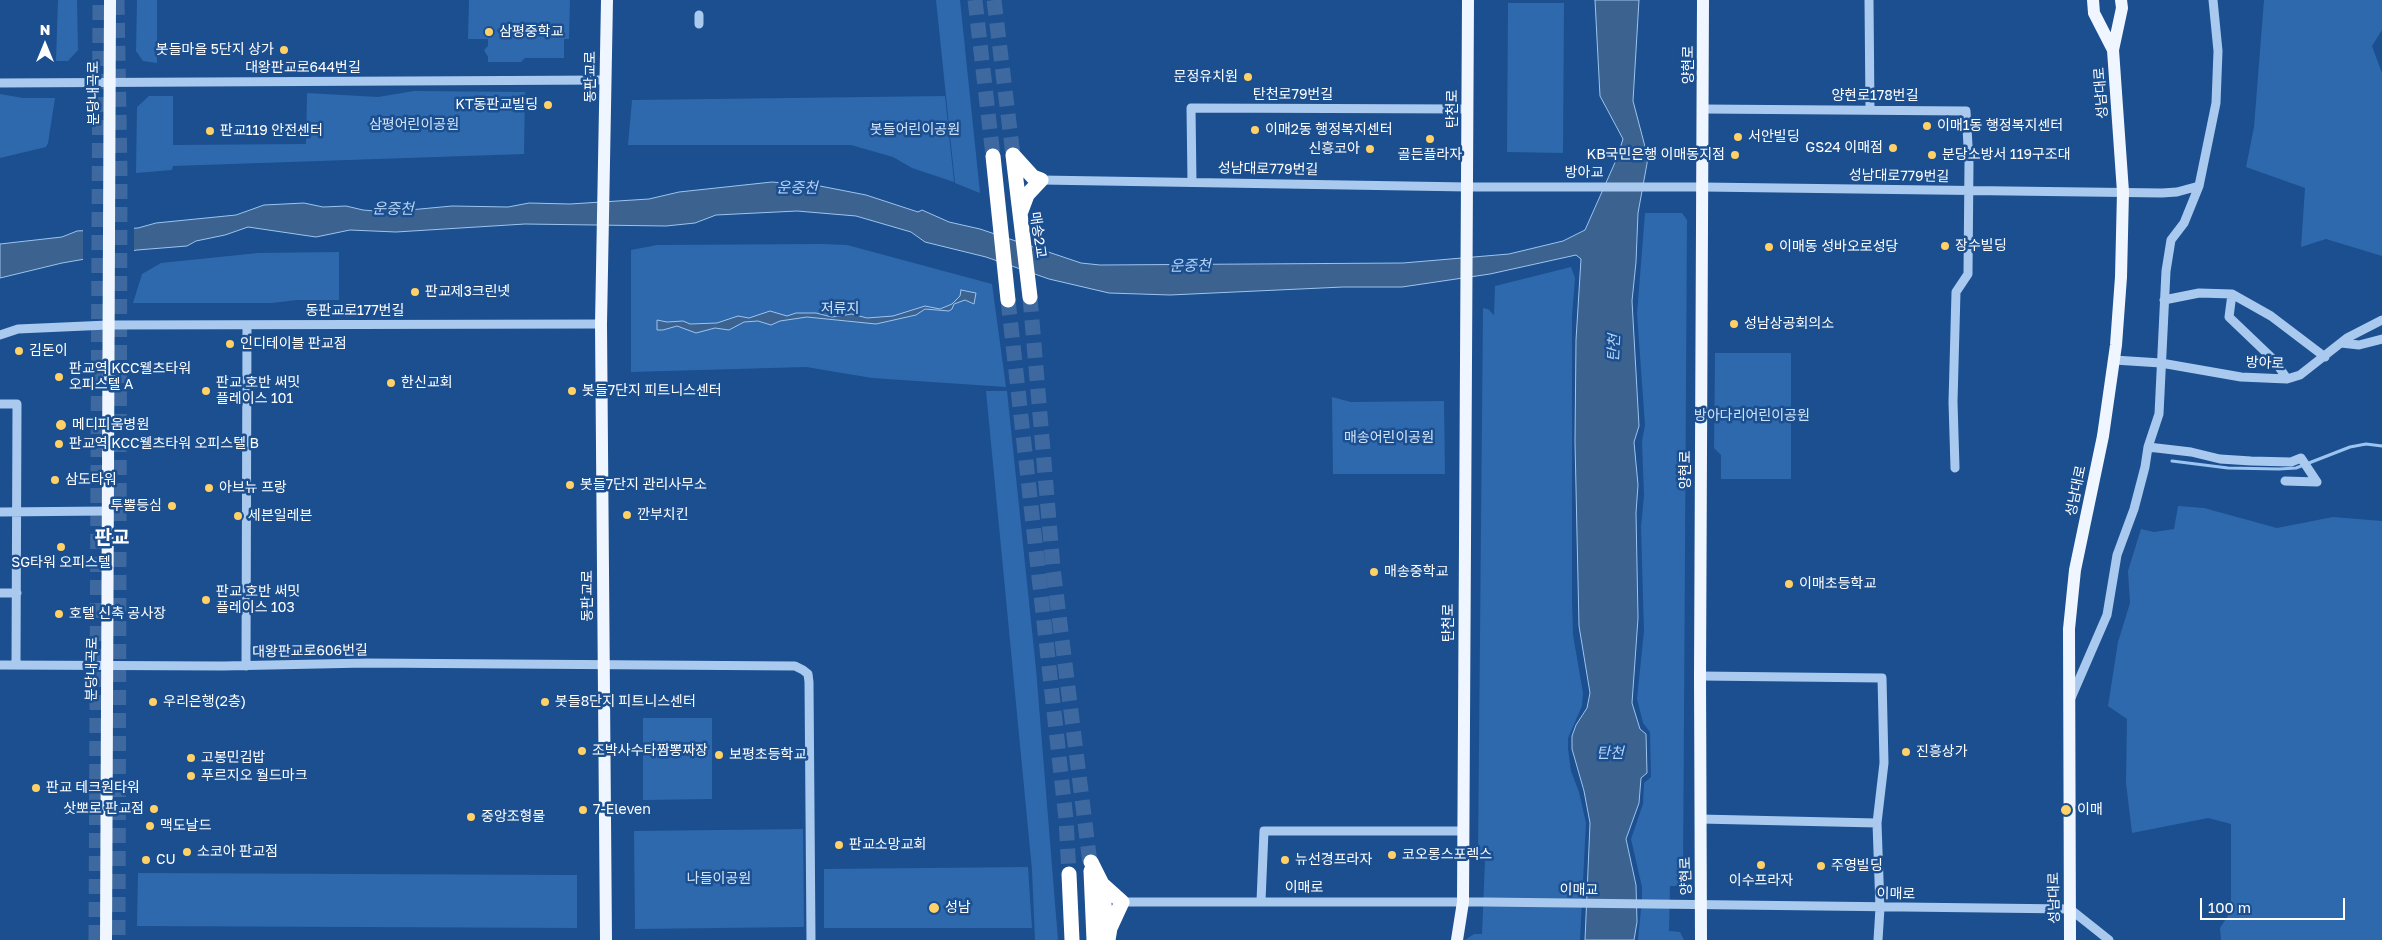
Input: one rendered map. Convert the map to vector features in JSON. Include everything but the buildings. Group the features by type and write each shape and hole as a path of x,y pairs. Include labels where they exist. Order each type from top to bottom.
{"highway":[{"path":"1013,155 1033,177 1041,180 1022,191 1013,155"},
{"path":"993,156 1008,300"},
{"name":"매송2교","path":"1022,191 1019,218 1030,293"},
{"path":"1094,940 1091,866 1102,884 1122,902 1110,928 1108,940"},
{"path":"1069,874 1072,937"},
{"path":"1102,884 1108,940"}],"main road":[{"name":"분당내곡로","path":"106,940 110,0"},
{"name":"동판교로","path":"606,940 601,324 606,154 607,0"},
{"name":"탄천로","path":"1457,940 1463,902 1468,0"},
{"name":"양현로","path":"1701,940 1700,676 1704,0"},
{"name":"성남대로","path":"2093,0 2094,13 2113,50"},
{"name":"성남대로","path":"2070,940 2069,703 2071,599 2103,436 2114,360 2121,277 2123,192 2113,50 2122,8 2121,0"}],"street":[{"path":"1869,0 1870,110"},
{"path":"2069,703 2107,615 2117,555 2138,495 2148,447 2159,414 2166,271 2171,240 2184,223 2200,186 2216,104 2218,51 2213,0"},
{"name":"대왕판교로644번길","path":"0,83 606,80"},
{"name":"탄천로79번길","path":"1192,182 1191,108 1468,109"},
{"name":"양현로178번길","path":"1704,109 1966,111 1968,190"},
{"name":"성남대로779번길","path":"1041,180 1493,187"},
{"name":"성남대로779번길","path":"1675,188 2177,192 2200,186"},
{"name":"방아교","path":"1493,187 1675,188"},
{"path":"1955,468 1953,402 1956,292 1968,274 1968,190"},
{"path":"2164,300 2199,293 2232,294 2272,316 2324,357"},
{"path":"2232,294 2230,317 2275,362 2287,379"},
{"name":"방아로","path":"2114,360 2161,363 2241,377 2287,379 2300,375 2364,328 2382,320"},
{"name":"동판교로177번길","path":"0,335 18,329 108,325 601,324"},
{"path":"246,666 247,325"},
{"path":"2342,343 2359,345 2382,340"},
{"path":"0,404 17,404 16,665"},
{"path":"2148,447 2191,452 2220,459 2291,462 2301,458 2313,473 2317,482 2285,481"},
{"path":"0,512 107,511"},
{"path":"0,593 17,593"},
{"name":"대왕판교로606번길","path":"0,665 246,666 366,663 788,666 803,670 808,674 811,940"},
{"path":"1700,676 1882,678 1884,763 1877,824 1880,908 1878,940"},
{"path":"1700,820 1877,824"},
{"path":"1261,901 1264,831 1463,831"},
{"name":"이매로","path":"1122,902 1485,902"},
{"name":"이매교","path":"1485,902 1673,906"},
{"name":"이매로","path":"1673,906 2070,909"},
{"path":"2070,909 2109,940"}],"green space":[{"path":"58,0 77,0 78,50 68,61 56,61"},
{"path":"137,0 157,0 157,63 143,61 136,51"},
{"path":"469,0 570,0 569,39 564,39 564,58 525,58 521,62 488,62 488,57 484,50 488,46 488,39 468,39"},
{"path":"936,0 960,0 980,193 955,183"},
{"path":"2264,0 2382,0 2382,30 2372,46 2382,73 2382,256 2326,239 2301,247 2305,188 2246,167 2254,127"},
{"path":"1508,3 1564,3 1563,153 1507,152"},
{"name":"삼평어린이공원","path":"414,91 525,92 524,154 173,166 172,170 136,173 137,107 149,96 173,96 173,145 306,144 307,93 378,97"},
{"path":"0,94 23,98 55,98 46,147 0,158"},
{"name":"봇들어린이공원","path":"945,96 954,182 912,168 893,157 851,145 628,145 632,100"},
{"path":"1645,213 1682,213 1687,220 1683,878 1678,886 1670,886 1669,931 1680,932 1684,940 1638,940 1642,887 1631,839 1643,804 1644,783 1651,777 1650,732 1643,723 1637,699 1644,631 1641,527 1644,496 1642,441 1645,425 1637,314"},
{"name":"저류지","path":"657,245 847,245 992,284 1006,387 872,378 806,367 631,372 631,250"},
{"path":"339,252 339,300 297,300 272,303 133,303 142,274 161,263 258,253"},
{"path":"1571,267 1575,278 1572,317 1572,600 1573,635 1583,693 1582,706 1568,738 1568,749 1571,771 1579,792 1586,823 1580,940 1465,940 1474,934 1482,934 1485,860 1478,855 1483,308 1488,309 1494,315 1495,286"},
{"name":"방아다리어린이공원","path":"1715,353 1791,353 1791,479 1721,479 1721,455 1714,448"},
{"path":"986,391 1007,391 1036,669 1058,940 1035,940 1032,870"},
{"name":"매송어린이공원","path":"1332,397 1351,402 1444,401 1445,474 1333,474"},
{"path":"2178,506 2204,508 2277,528 2333,517 2382,521 2382,940 2221,940 2220,928 2231,911 2231,824 2208,818 2132,833 2126,783 2127,719 2108,706 2118,642 2130,603 2128,571 2141,529 2154,532 2174,529"},
{"path":"643,718 712,718 712,799 643,800"},
{"name":"나들이공원","path":"803,829 804,927 635,929 634,831"},
{"path":"1028,867 1032,928 824,928 824,869"},
{"path":"138,873 577,875 577,928 137,926"}],"water":[{"path":"1595,0 1639,0 1633,101 1648,158 1638,213 1632,301 1639,426 1634,442 1638,485 1636,513 1638,618 1632,703 1640,729 1646,734 1647,773 1641,778 1639,803 1626,839 1636,885 1637,922 1634,940 1585,940 1590,823 1584,791 1572,749 1572,736 1576,725 1587,708 1590,693 1579,626 1575,442 1576,340 1581,259 1576,255 1490,274 1402,287 1343,287 1170,295 1109,293 1049,279 986,257 925,242 911,232 856,216 797,211 716,215 695,223 666,226 525,224 396,232 350,230 316,237 248,227 225,235 196,241 187,246 137,250 62,263 0,278 0,244 62,237 77,231 138,228 156,223 236,215 264,205 304,203 323,207 346,206 363,210 388,212 452,206 508,207 529,203 570,204 649,199 679,192 772,182 820,186 866,195 918,212 922,210 949,222 980,229 1081,263 1100,265 1403,263 1509,254 1563,241 1585,230 1617,158 1623,139 1600,96"},
{"path":"961,290 976,293 974,304 965,300 954,304 949,311 925,309 916,315 876,324 807,317 780,321 771,325 758,321 744,322 729,330 715,328 696,333 677,326 657,330 657,320 667,322 683,321 690,324 717,323 738,316 749,318 770,311 787,316 796,313 816,313 832,317 852,314 867,318 893,316 925,306 940,309 952,304 960,296"}],"pier":[{"path":"134,226 134,253 83,262 83,228"}],"waterway":[{"path":"2172,461 2228,468 2296,468 2350,447 2366,444 2382,446"}],"tunnel":[{"path":"96,940 100,0"},
{"path":"117,0 120,172 118,940"},
{"path":"975,0 993,156"},
{"path":"994,0 1013,155"},
{"path":"1030,297 1053,568 1091,871"},
{"path":"1008,300 1066,819 1069,874"}],"place":[{"name":"삼평중학교","path":"489,32"},
{"name":"봇들마을 5단지 상가","path":"284,50"},
{"name":"문정유치원","path":"1248,77"},
{"name":"KT동판교빌딩","path":"548,105"},
{"name":"이매1동 행정복지센터","path":"1927,126"},
{"name":"이매2동 행정복지센터","path":"1255,130"},
{"name":"판교119 안전센터","path":"210,131"},
{"name":"서안빌딩","path":"1738,137"},
{"name":"골든플라자","path":"1430,139"},
{"name":"GS24 이매점","path":"1893,148"},
{"name":"신흥코아","path":"1370,149"},
{"name":"KB국민은행 이매동지점","path":"1735,155"},
{"name":"분당소방서 119구조대","path":"1932,155"},
{"name":"장수빌딩","path":"1945,246"},
{"name":"이매동 성바오로성당","path":"1769,247"},
{"name":"판교제3크린넷","path":"415,292"},
{"name":"성남상공회의소","path":"1734,324"},
{"name":"인디테이블 판교점","path":"230,344"},
{"name":"김돈이","path":"19,351"},
{"name":"판교역 KCC웰츠타워 오피스텔 A","path":"59,377"},
{"name":"한신교회","path":"391,383"},
{"name":"판교 호반 써밋 플레이스 101","path":"206,391"},
{"name":"봇들7단지 피트니스센터","path":"572,391"},
{"name":"메디피움병원","path":"61,425"},
{"name":"판교역 KCC웰츠타워 오피스텔 B","path":"59,444"},
{"name":"삼도타워","path":"55,480"},
{"name":"봇들7단지 관리사무소","path":"570,485"},
{"name":"아브뉴 프랑","path":"209,488"},
{"name":"투뿔등심","path":"172,506"},
{"name":"깐부치킨","path":"627,515"},
{"name":"세븐일레븐","path":"238,516"},
{"name":"SG타워 오피스텔","path":"61,547"},
{"name":"매송중학교","path":"1374,572"},
{"name":"이매초등학교","path":"1789,584"},
{"name":"판교 호반 써밋 플레이스 103","path":"206,600"},
{"name":"호텔 신축 공사장","path":"59,614"},
{"name":"우리은행(2층)","path":"153,702"},
{"name":"봇들8단지 피트니스센터","path":"545,702"},
{"name":"조박사수타짬뽕짜장","path":"582,751"},
{"name":"진흥상가","path":"1906,752"},
{"name":"보평초등학교","path":"719,755"},
{"name":"고봉민김밥","path":"191,758"},
{"name":"푸르지오 월드마크","path":"191,776"},
{"name":"판교 테크원타워","path":"36,788"},
{"name":"삿뽀로 판교점","path":"154,809"},
{"name":"7-Eleven","path":"583,810"},
{"name":"이매","path":"2066,810"},
{"name":"중앙조형물","path":"471,817"},
{"name":"맥도날드","path":"150,826"},
{"name":"판교소망교회","path":"839,845"},
{"name":"소코아 판교점","path":"187,852"},
{"name":"코오롱스포렉스","path":"1392,855"},
{"name":"CU","path":"146,860"},
{"name":"뉴선경프라자","path":"1285,860"},
{"name":"이수프라자","path":"1761,865"},
{"name":"주영빌딩","path":"1821,866"},
{"name":"성남","path":"934,908"}],"district":[{"name":"판교","path":"112,538"}],"water label":[{"name":"운중천","path":"797,188"},
{"name":"운중천","path":"393,209"},
{"name":"운중천","path":"1190,266"},
{"name":"탄천","path":"1614,348"},
{"name":"탄천","path":"1610,753"}]}
